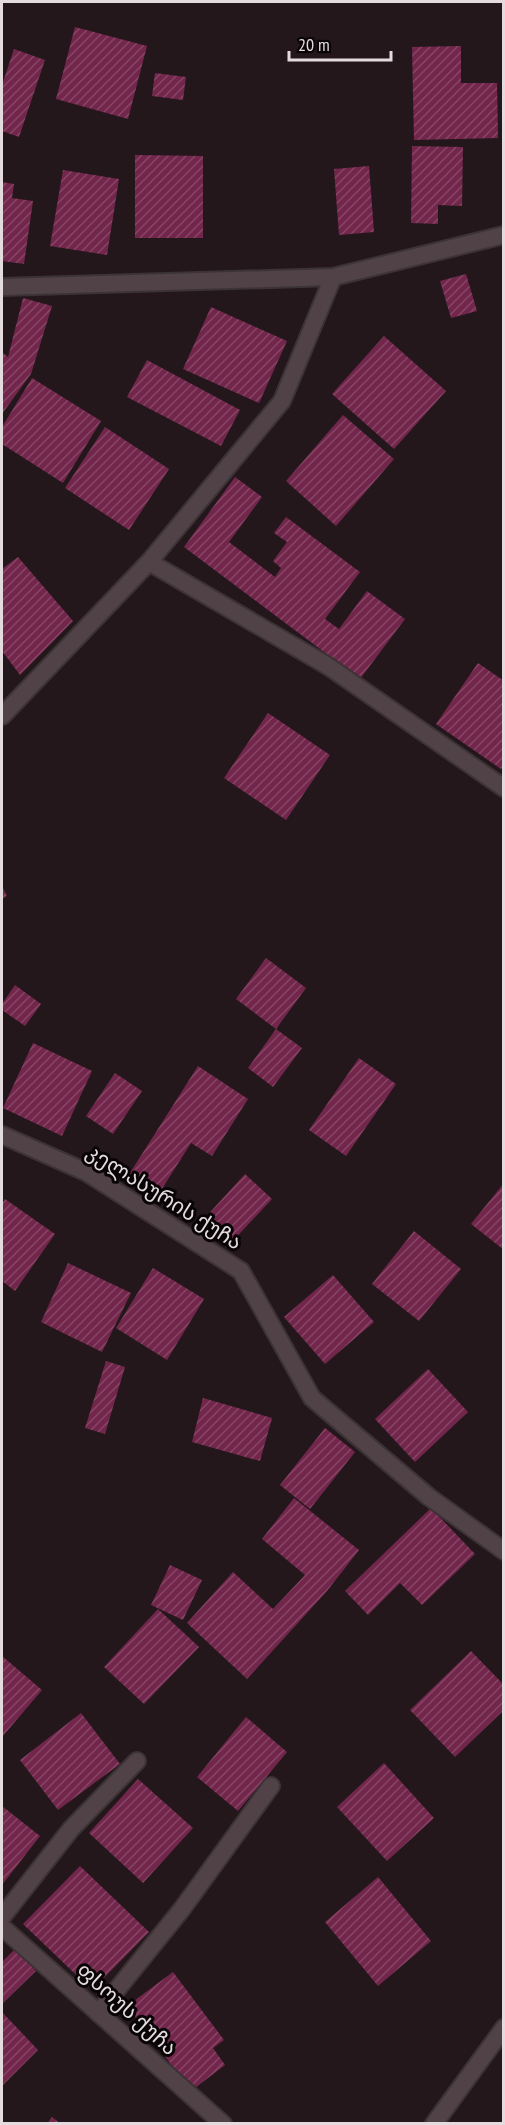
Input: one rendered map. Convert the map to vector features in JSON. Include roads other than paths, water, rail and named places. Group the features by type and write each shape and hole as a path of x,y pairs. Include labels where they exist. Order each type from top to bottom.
{"street":[{"path":"2,287 333,277 504,235"},
{"path":"2,716 149,562 282,401 333,277"},
{"path":"149,562 328,666 504,788"},
{"name":"კელასურის ქუჩა","path":"2,1135 86,1172 241,1271 312,1398 429,1497 504,1551"},
{"path":"2,1917 71,1829 137,1761"},
{"path":"98,2013 182,1909 271,1786"},
{"name":"ფსოუს ქუჩა","path":"2,1927 222,2124"},
{"path":"434,2124 504,2028"}]}
